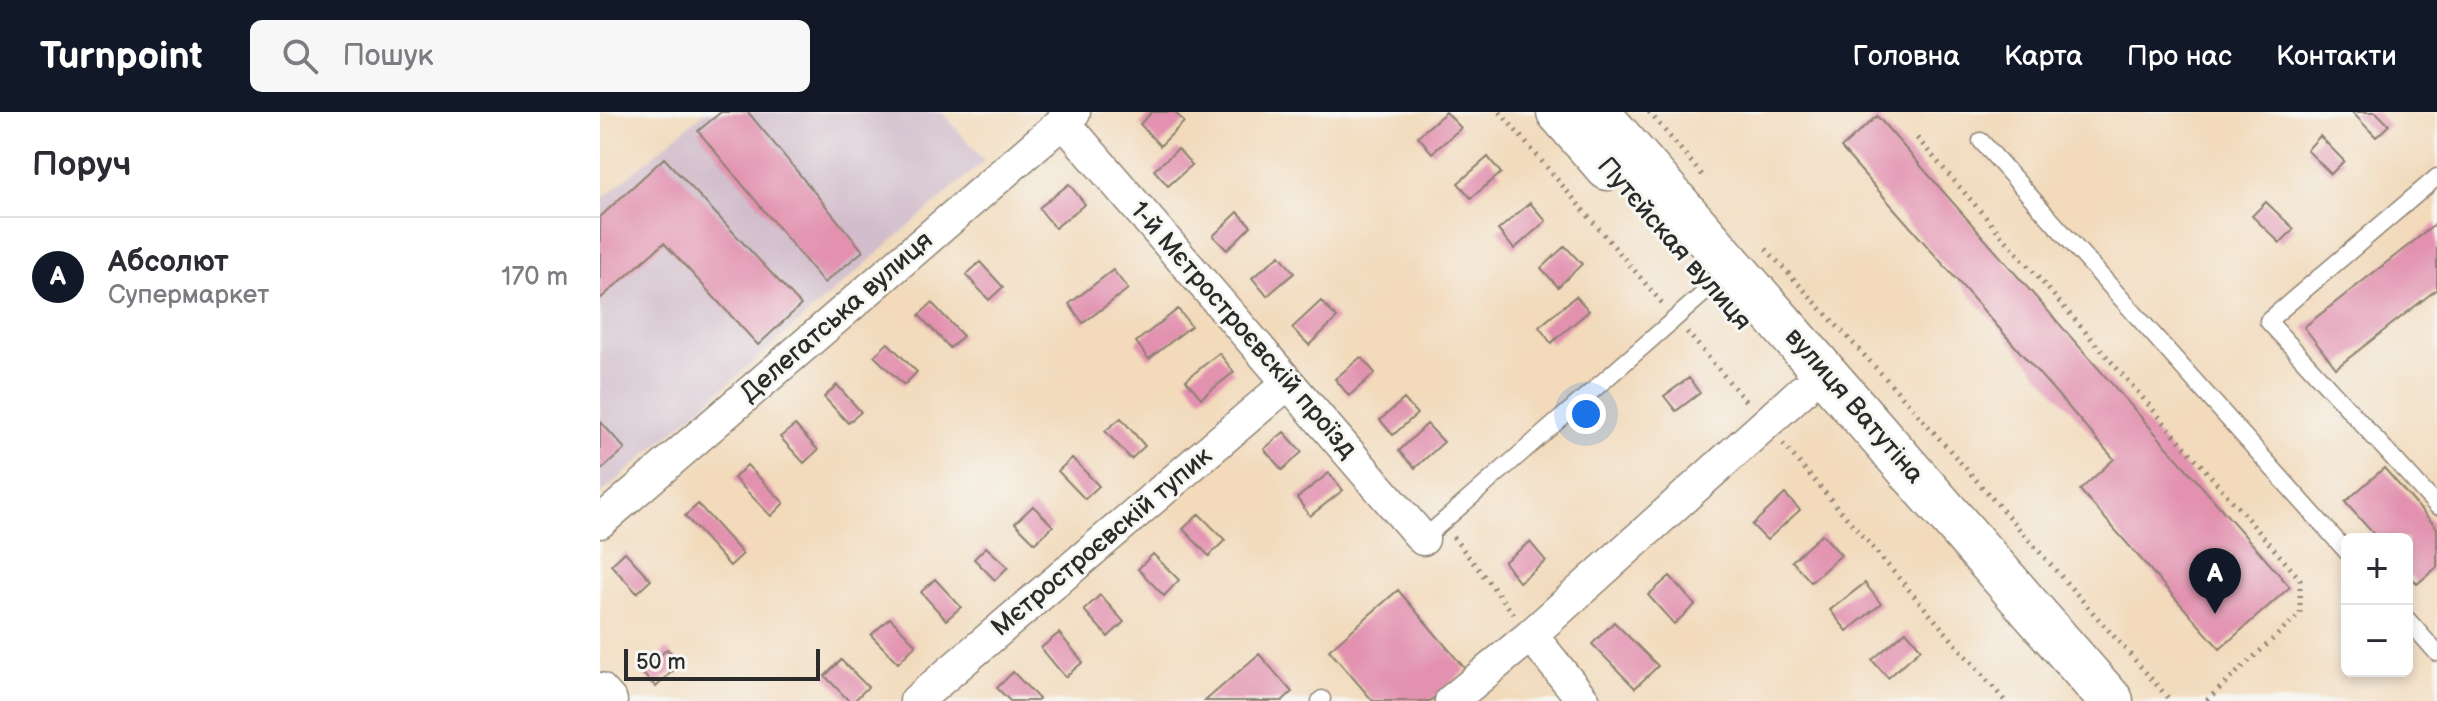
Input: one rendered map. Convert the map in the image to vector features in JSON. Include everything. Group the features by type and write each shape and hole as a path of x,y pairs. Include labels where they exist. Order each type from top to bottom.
{"main road":[{"name":"Путєйская вулиця","path":"1559,112 2072,701"},
{"name":"вулиця Ватутіна","path":"1597,112 2111,701"}],"street":[{"name":"1-й Мєтростроєвскій проїзд","path":"1069,117 1288,383 1432,531"},
{"name":"Делегатська вулиця","path":"600,522 1069,117"},
{"name":"Мєтростроєвскій тупик","path":"916,701 1288,383"},
{"path":"1451,701 1531,635 1802,391"},
{"path":"1531,635 1584,701"},
{"path":"600,689 611,701"}],"lane":[{"path":"1981,141 2341,545"},
{"path":"2437,177 2268,321 2437,506"},
{"path":"1432,531 1711,287"},
{"path":"2413,626 2437,653"}],"path":[{"path":"1500,112 2005,701"},
{"path":"1649,112 1706,180"},
{"path":"1917,138 2300,579 2300,614 2206,701"},
{"path":"1765,247 1901,395 2171,701"},
{"path":"1432,531 1531,635"}],"shaded area":[{"path":"705,112 942,112 984,161 600,495 600,200"}],"building":[{"path":"721,112 748,112 863,251 824,283 698,131"},
{"path":"1152,112 1175,112 1184,122 1160,146 1140,124"},
{"path":"1446,112 1461,128 1432,153 1418,136"},
{"path":"2352,112 2376,112 2389,125 2376,137"},
{"path":"1877,116 2290,587 2220,649 2080,490 2114,459 1841,148"},
{"path":"2320,136 2344,161 2331,174 2307,150"},
{"path":"1178,149 1192,165 1168,186 1154,170"},
{"path":"1488,157 1501,173 1471,198 1458,183"},
{"path":"664,158 801,305 758,345 664,243 600,299 600,217"},
{"path":"1069,184 1085,204 1055,228 1039,208"},
{"path":"2266,202 2294,229 2280,243 2252,216"},
{"path":"1530,203 1546,221 1514,249 1498,230"},
{"path":"1238,212 1251,226 1227,250 1213,236"},
{"path":"2437,223 2437,289 2336,368 2304,327"},
{"path":"1565,246 1582,264 1558,287 1541,268"},
{"path":"1280,255 1294,273 1267,296 1252,278"},
{"path":"980,262 1003,287 989,300 966,275"},
{"path":"1113,270 1128,289 1083,323 1069,304"},
{"path":"1576,296 1589,311 1551,343 1539,327"},
{"path":"1321,301 1337,318 1309,345 1292,328"},
{"path":"932,303 963,336 950,348 919,315"},
{"path":"1178,309 1191,326 1149,359 1136,342"},
{"path":"888,343 917,372 904,385 874,356"},
{"path":"1219,353 1234,372 1201,398 1186,380"},
{"path":"1361,357 1375,373 1349,396 1335,379"},
{"path":"1689,378 1700,393 1676,411 1664,396"},
{"path":"837,385 861,412 848,423 824,397"},
{"path":"1404,399 1417,414 1393,435 1380,420"},
{"path":"1121,418 1145,446 1131,459 1105,431"},
{"path":"600,421 625,449 600,471"},
{"path":"1427,424 1444,442 1415,468 1399,451"},
{"path":"795,425 818,450 804,463 780,437"},
{"path":"1284,432 1302,452 1282,470 1264,449"},
{"path":"1072,458 1099,486 1085,499 1058,471"},
{"path":"747,465 784,503 771,516 734,478"},
{"path":"2384,468 2437,528 2437,567 2417,584 2413,579 2413,533 2373,533 2345,502"},
{"path":"1329,473 1343,490 1310,516 1297,498"},
{"path":"1785,494 1800,510 1767,540 1752,525"},
{"path":"698,504 743,554 730,566 685,516"},
{"path":"1033,506 1053,526 1035,543 1015,523"},
{"path":"1199,514 1225,540 1209,556 1183,529"},
{"path":"1822,534 1841,555 1811,582 1792,561"},
{"path":"1530,542 1546,561 1519,582 1504,562"},
{"path":"986,547 1008,567 995,580 974,559"},
{"path":"625,552 651,580 637,593 611,565"},
{"path":"1153,554 1179,580 1164,596 1138,569"},
{"path":"1670,576 1695,605 1674,624 1648,595"},
{"path":"935,579 961,607 946,620 921,592"},
{"path":"1865,583 1881,604 1847,631 1830,610"},
{"path":"1398,590 1466,670 1430,701 1373,701 1329,650"},
{"path":"1100,595 1124,622 1108,637 1084,610"},
{"path":"890,618 916,645 898,663 871,635"},
{"path":"1614,622 1658,666 1635,688 1592,644"},
{"path":"1906,631 1921,649 1888,678 1872,660"},
{"path":"1059,633 1083,662 1065,677 1041,648"},
{"path":"667,649 681,663 656,687 642,673"},
{"path":"1259,654 1292,692 1282,701 1205,701"},
{"path":"841,660 868,687 854,701 849,701 825,676"},
{"path":"1013,672 1039,699 1037,701 1010,701 997,688"}],"place":[{"name":"Абсолют","path":"2215,614"}]}
